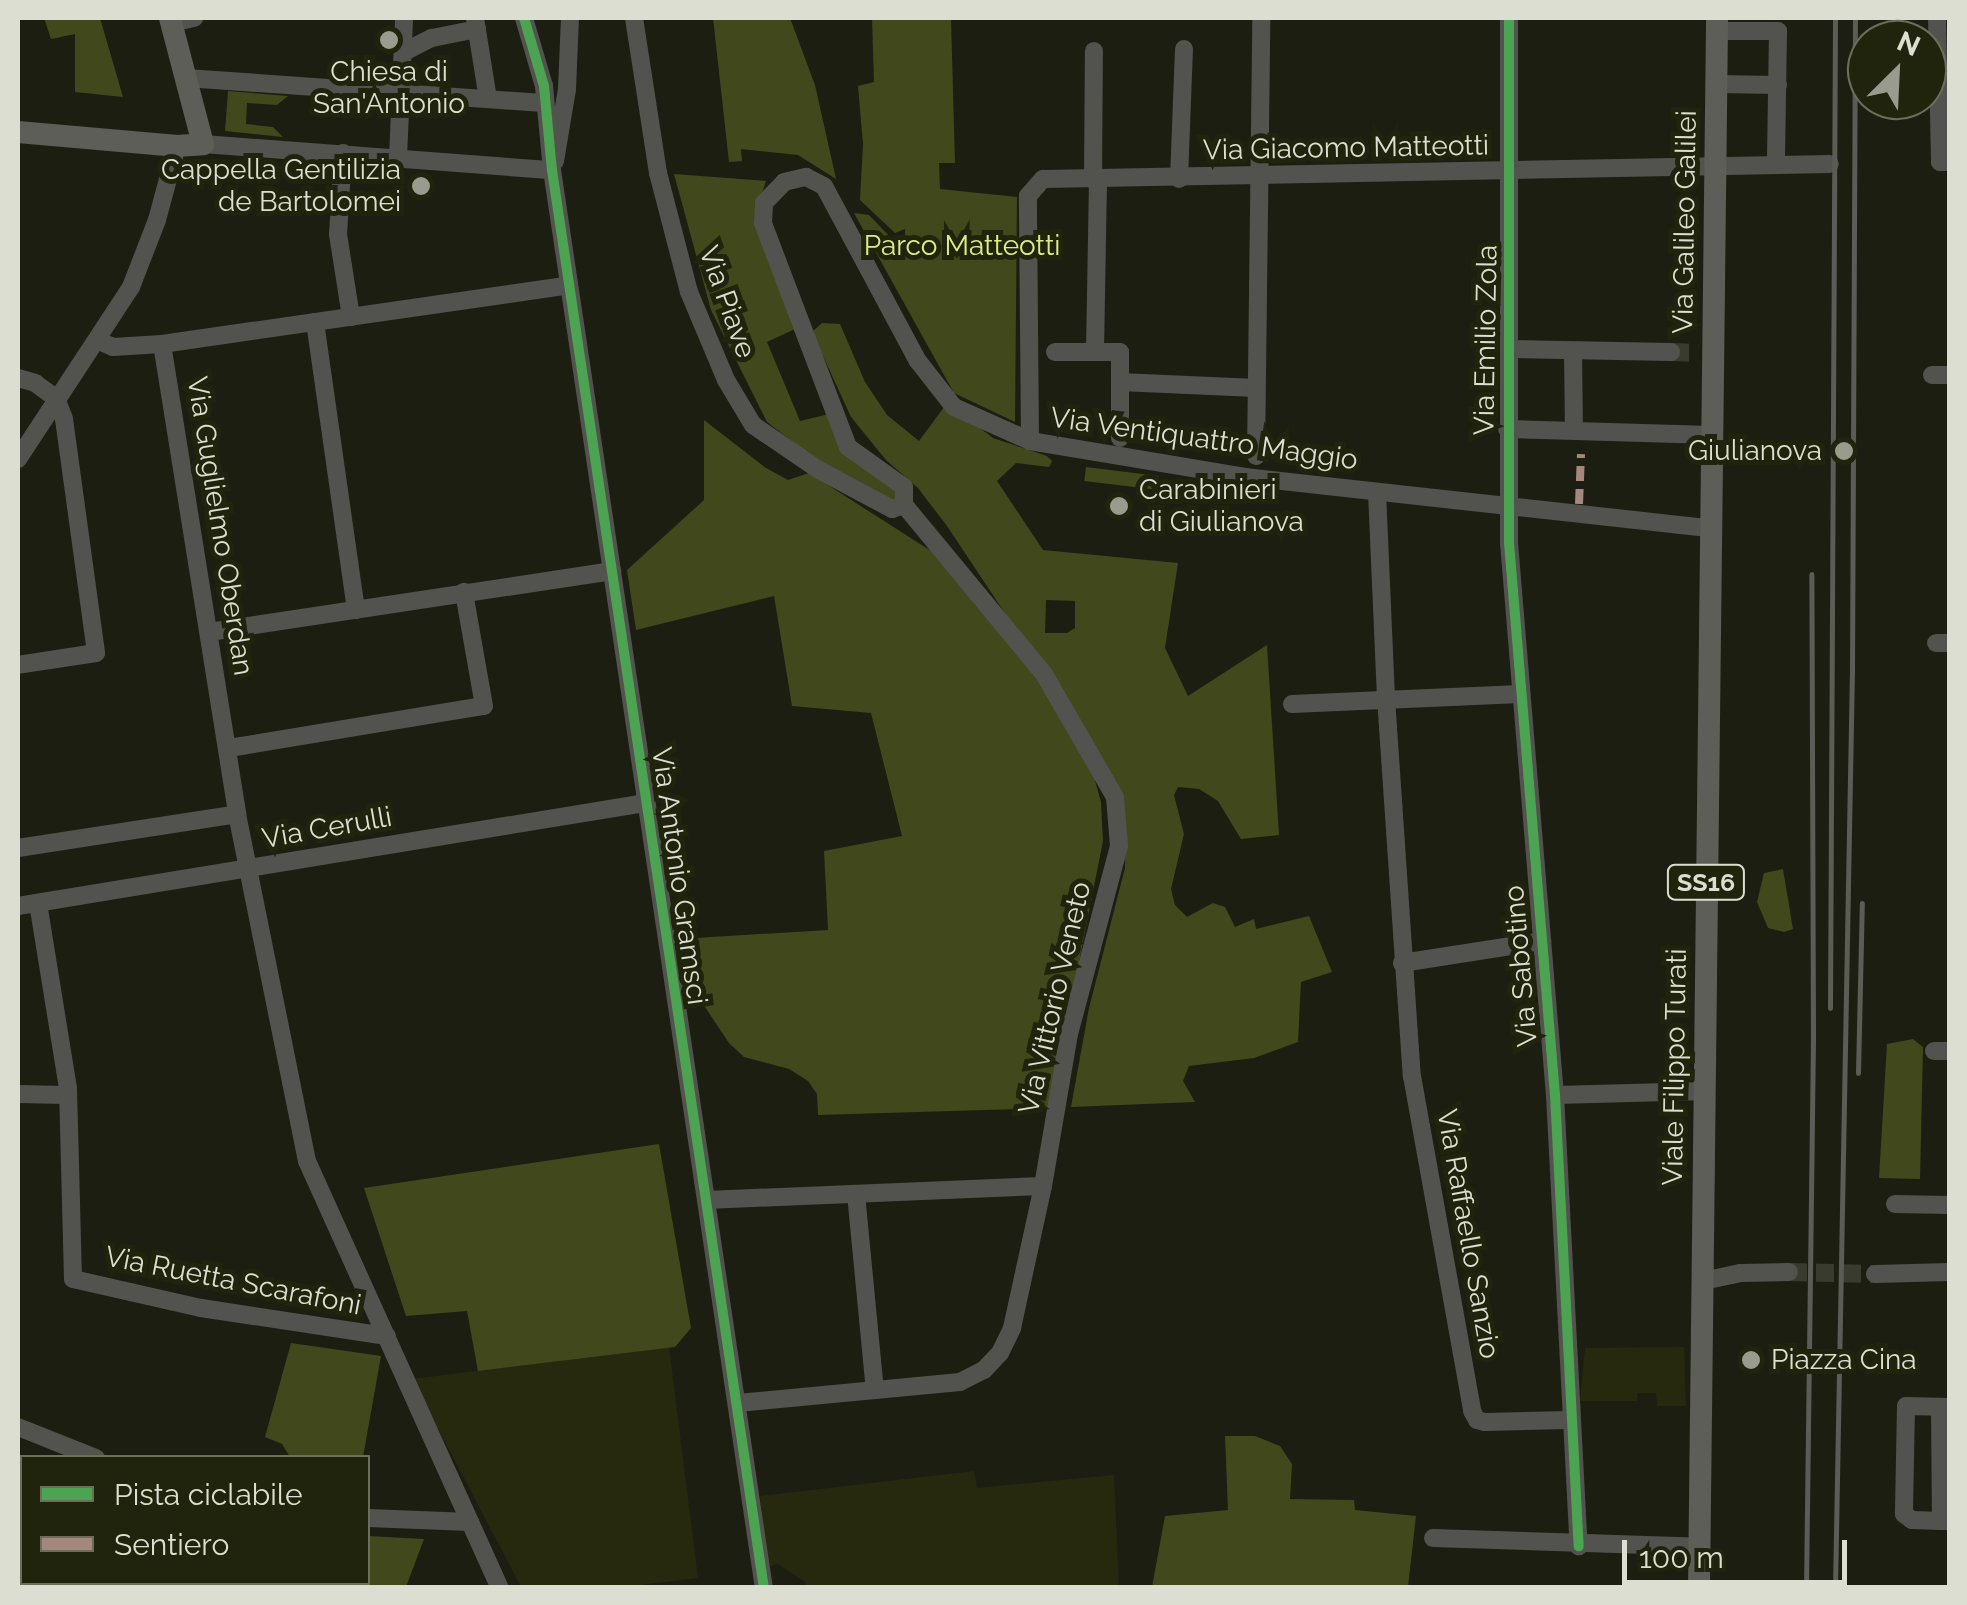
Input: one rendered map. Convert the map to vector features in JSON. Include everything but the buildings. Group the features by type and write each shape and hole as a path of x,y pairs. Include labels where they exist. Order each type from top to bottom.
{"main road":[{"path":"18,132 177,146 202,144 186,78 179,20"},
{"name":"Via Galileo Galilei","path":"1712,431 1706,353 1717,24"},
{"name":"Viale Filippo Turati","path":"1699,1588 1712,431"}],"street":[{"path":"398,157 406,51 404,18"},
{"path":"524,18 544,86 543,103 560,138"},
{"path":"202,144 552,170 560,138 570,18"},
{"name":"Via Piave","path":"634,18 658,174 689,292 726,380 754,425 819,470 892,509 904,505"},
{"path":"1256,456 1261,18"},
{"name":"Via Emilio Zola","path":"1508,509 1509,18"},
{"path":"406,51 476,23 488,99"},
{"path":"1717,24 1778,32 1776,163"},
{"path":"1179,179 1184,49"},
{"path":"1094,50 1095,352"},
{"path":"186,78 543,103 558,88 566,65"},
{"path":"1717,84 1778,84"},
{"name":"Via Antonio Gramsci","path":"543,103 764,1588"},
{"path":"1945,120 1945,162"},
{"path":"18,459 99,340 144,261 177,146"},
{"path":"344,153 338,234 351,317"},
{"name":"Via Giacomo Matteotti","path":"1030,441 1028,196 1043,180 1830,164"},
{"name":"Via Ventiquattro Maggio","path":"904,505 904,488 848,447 763,223 764,203 784,182 806,177 824,186 918,361 954,406 1030,441 1098,456 1508,509 1708,528"},
{"path":"162,344 569,284"},
{"path":"316,322 356,610"},
{"name":"Via Guglielmo Oberdan","path":"99,340 113,348 162,344 248,870"},
{"path":"1509,349 1671,352"},
{"path":"1573,351 1574,430"},
{"path":"1055,352 1120,352 1120,438"},
{"path":"18,378 35,383 56,398 64,419 96,653 18,665"},
{"path":"1120,382 1256,388"},
{"path":"1507,429 1712,431"},
{"name":"Via Raffaello Sanzio","path":"1377,492 1386,698 1412,1076 1477,1420 1570,1420"},
{"name":"Via Vittorio Veneto","path":"738,1403 960,1382 984,1370 1000,1353 1012,1328 1043,1186 1069,1034 1119,846 1116,797 1044,674 904,505"},
{"name":"Via Sabotino","path":"1508,509 1554,1095 1579,1546"},
{"path":"209,632 612,571"},
{"path":"229,748 484,706 464,592"},
{"path":"1292,704 1520,694"},
{"name":"Via Cerulli","path":"18,906 646,803"},
{"path":"18,848 238,814"},
{"name":"Via Ruetta Scarafoni","path":"248,870 308,1160 500,1588"},
{"path":"18,1094 66,1095 64,1044 38,902"},
{"path":"1402,964 1542,941"},
{"path":"1554,1095 1706,1091"},
{"name":"Via Ruetta Scarafoni","path":"66,1095 74,1279 202,1308 388,1336"},
{"path":"706,1200 1043,1186"},
{"path":"856,1194 875,1390"},
{"path":"1894,1204 1950,1205"},
{"path":"1703,1270 1789,1272"},
{"path":"1874,1274 1950,1272"},
{"path":"1906,1406 1945,1407 1945,1521 1912,1520 1904,1514 1906,1406"},
{"path":"18,1428 88,1455"},
{"path":"370,1518 470,1522"},
{"path":"1433,1538 1579,1546 1700,1547"}],"shaded area":[{"path":"669,1347 698,1578 616,1588 521,1587 412,1379"},
{"path":"1684,1347 1686,1406 1657,1406 1656,1393 1638,1393 1637,1401 1580,1401 1585,1348"},
{"path":"974,1471 977,1488 1114,1475 1119,1587 806,1587 805,1582 778,1564 767,1567 760,1496"}],"green space":[{"path":"44,18 100,18 123,97 75,92 75,34 51,39"},
{"path":"713,18 790,18 815,85 836,179 798,155 741,149 742,161 729,162"},
{"name":"Parco Matteotti","path":"872,18 951,18 955,163 939,163 940,189 1017,197 1015,422 954,393 854,213 869,215 894,241 905,239 905,229 895,233 860,200 863,144 858,86 874,82"},
{"path":"228,91 288,96 277,105 247,103 246,124 273,127 283,137 225,131"},
{"path":"674,174 766,181 755,215 795,329 767,342 800,421 829,414 900,494 894,502 814,458 767,422 711,310"},
{"path":"822,323 840,324 865,382 887,415 919,441 947,403 993,438 1047,456 1052,461 1049,467 1016,463 997,481 1043,550 1178,563 1165,648 1188,696 1267,645 1279,835 1241,839 1218,801 1199,789 1178,787 1174,795 1184,834 1171,889 1175,905 1187,917 1213,903 1225,907 1235,927 1254,919 1256,929 1309,916 1332,972 1301,982 1298,1042 1254,1058 1189,1066 1183,1081 1195,1102 1071,1107 1089,1008 1125,868 1124,816 1100,756 947,526 918,488 886,460 851,417 812,332","holes":["1046,600 1075,601 1075,628 1067,633 1045,633"]},
{"path":"704,420 766,468 788,480 809,473 939,556 1040,678 1089,759 1101,802 1103,841 1050,1108 818,1115 817,1094 808,1081 789,1069 744,1057 729,1043 697,995 679,939 828,930 824,851 902,836 871,713 792,706 774,596 636,630 627,570 704,500"},
{"path":"1086,467 1158,476 1157,490 1084,481"},
{"path":"1783,869 1793,929 1784,932 1768,928 1757,902 1764,873"},
{"path":"1913,1039 1923,1047 1920,1179 1879,1178 1887,1044"},
{"path":"659,1144 691,1328 675,1347 478,1371 467,1311 406,1316 364,1188"},
{"path":"291,1343 381,1356 363,1455 289,1455 282,1444 265,1437"},
{"path":"1225,1436 1255,1436 1280,1446 1292,1464 1290,1499 1354,1500 1355,1510 1416,1516 1408,1587 1152,1587 1165,1516 1228,1510"},
{"path":"370,1536 424,1539 406,1587 332,1587 370,1585"}],"tunnel":[{"path":"1671,352 1698,353"},
{"path":"1789,1272 1875,1274"}],"railway":[{"path":"1830,1008 1835,18"},
{"path":"1835,1588 1852,673 1855,18"},
{"path":"1806,1588 1813,1036 1811,574"},
{"path":"1858,1073 1862,903"}],"marked path":[{"path":"1579,504 1581,454"}],"cycle path":[{"path":"524,18 544,86 552,170 764,1588"},
{"path":"1509,18 1509,543 1555,1095 1579,1546"}],"place":[{"name":"Chiesa di San'Antonio","path":"389,40"},
{"name":"Cappella Gentilizia de Bartolomei","path":"421,186"},
{"name":"Giulianova","path":"1844,451"},
{"name":"Carabinieri di Giulianova","path":"1119,506"},
{"name":"Piazza Cina","path":"1751,1360"}]}
